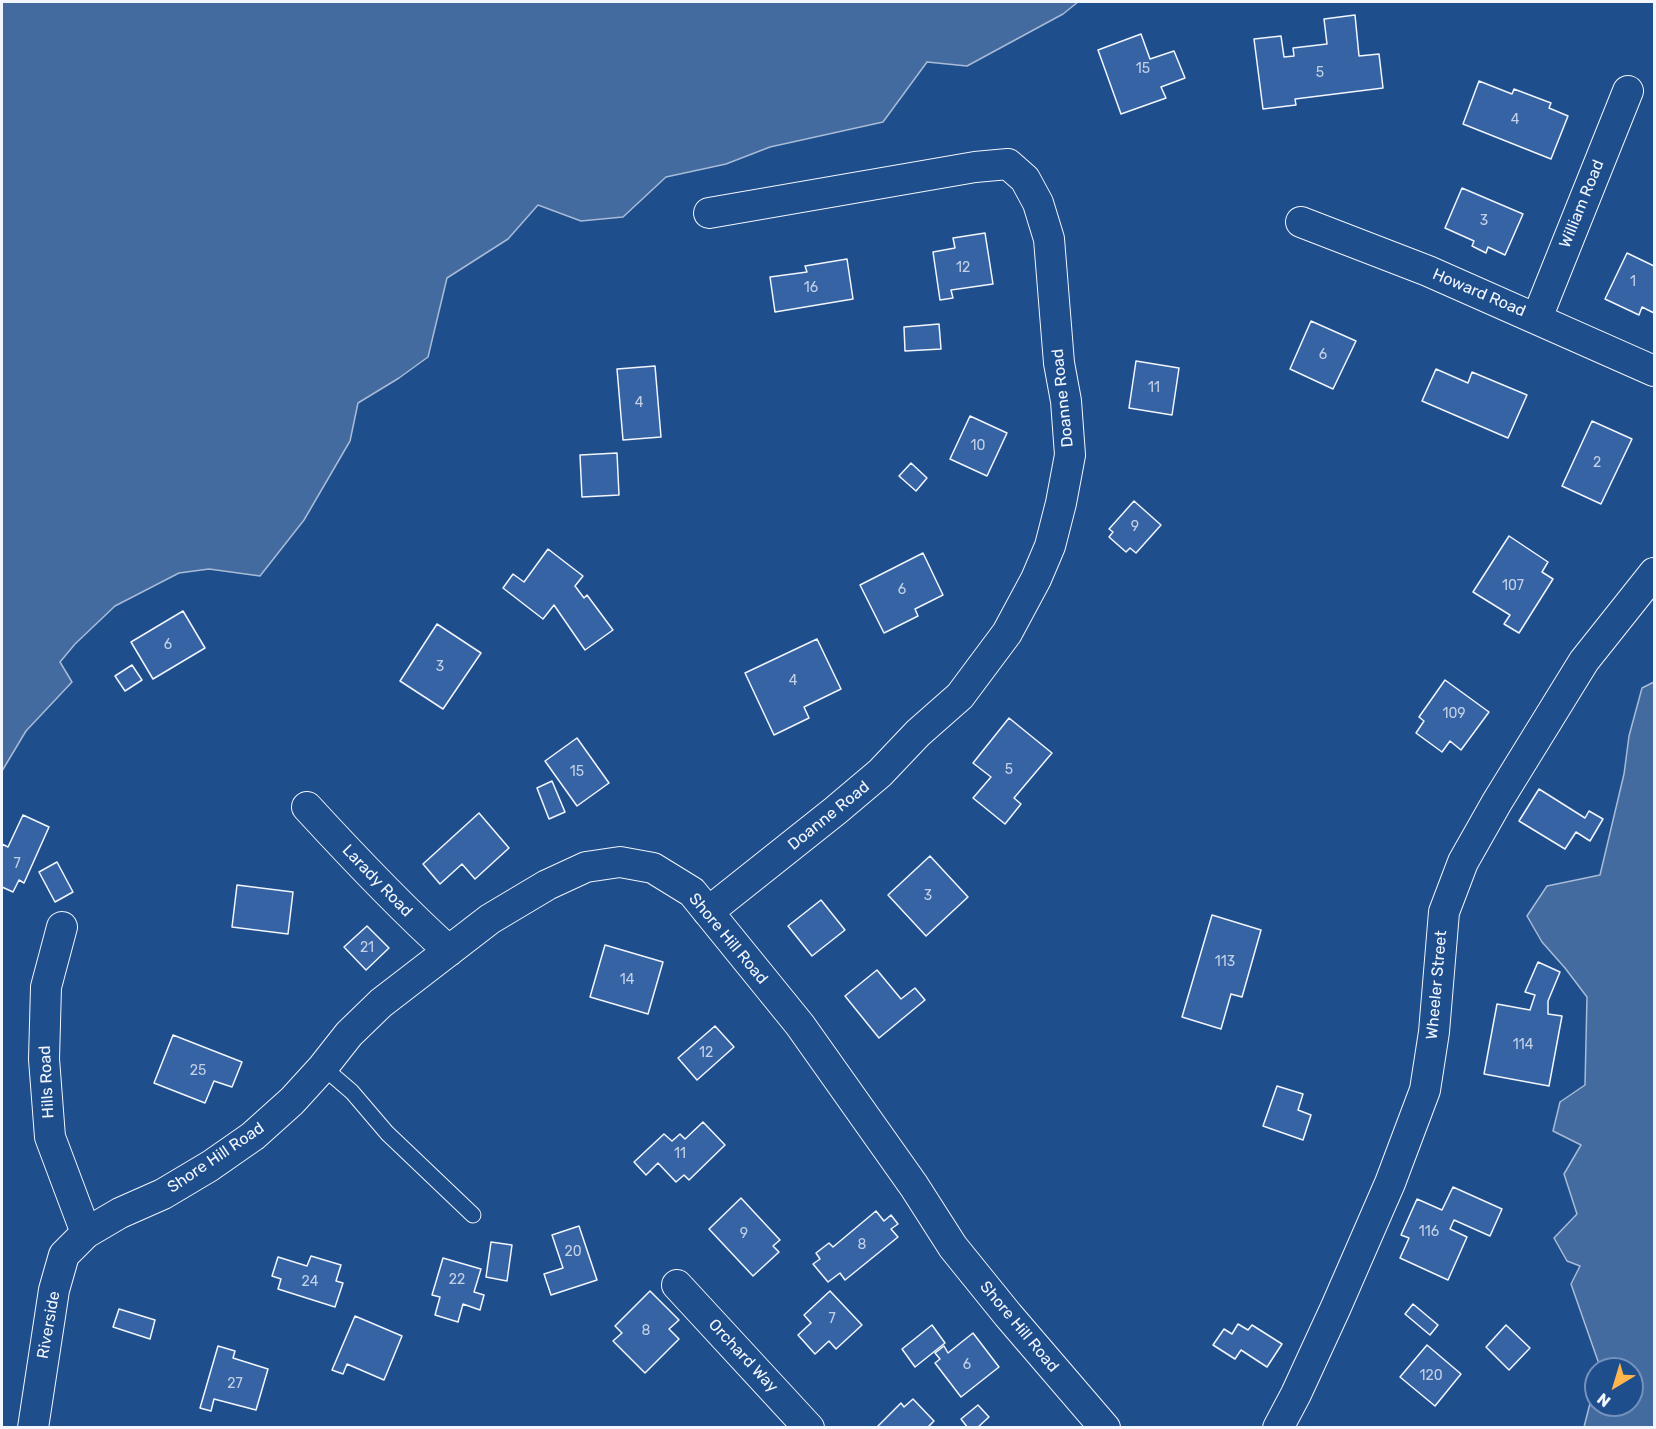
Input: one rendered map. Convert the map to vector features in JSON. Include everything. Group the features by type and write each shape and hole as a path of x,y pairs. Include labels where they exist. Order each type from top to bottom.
{"street":[{"name":"William Road","path":"1536,318 1628,91"},
{"name":"Doanne Road","path":"708,912 862,789 918,733 960,696 1007,633 1036,579 1050,546 1070,455 1066,401 1059,363 1049,239 1038,203 1025,179 1008,164 975,167 709,213"},
{"name":"Howard Road","path":"1301,222 1428,271 1654,371"},
{"name":"Wheeler Street","path":"1278,1428 1296,1394 1390,1183 1425,1090 1434,1032 1444,912 1463,862 1584,661 1654,573"},
{"name":"Larady Road","path":"308,807 360,864 449,951"},
{"name":"Shore Hill Road","path":"87,1233 120,1213 163,1194 245,1142 291,1101 323,1067 349,1034 381,1003 490,919 547,885 586,867 620,862 653,868 692,892 800,1025 914,1186 953,1246 1008,1315 1105,1428"},
{"name":"Hills Road","path":"62,927 46,987 44,1059 50,1137 87,1233"},
{"name":"Riverside","path":"33,1428 54,1290 64,1255 87,1233"},
{"name":"Orchard Way","path":"677,1285 809,1428"}],"lane":[{"path":"323,1067 352,1092 387,1133 473,1215"}],"water":[{"path":"2,2 1078,2 1063,14 967,66 927,62 883,122 770,147 726,164 666,177 623,217 581,221 538,205 508,239 447,278 428,357 358,403 350,441 304,520 260,576 209,569 179,573 115,606 75,644 60,662 72,682 26,731 2,771"},
{"path":"1654,682 1654,1427 1584,1427 1587,1417 1644,1417 1644,1357 1597,1357 1571,1284 1580,1266 1567,1261 1554,1238 1577,1214 1564,1174 1581,1145 1553,1131 1560,1102 1585,1085 1587,997 1542,942 1527,916 1547,886 1600,875 1624,774 1629,736 1642,688"}],"building":[{"path":"1355,15 1359,56 1379,54 1383,88 1295,99 1296,105 1263,109 1254,39 1281,36 1284,57 1294,56 1293,48 1327,44 1324,19"},
{"path":"1141,34 1150,59 1174,51 1185,78 1161,87 1166,98 1121,114 1098,50"},
{"path":"1479,81 1512,94 1514,89 1551,103 1549,108 1568,116 1551,159 1463,124"},
{"path":"1462,188 1523,214 1505,255 1488,247 1486,253 1472,246 1474,241 1445,228"},
{"path":"985,233 993,284 951,290 953,298 940,300 933,252 955,248 953,238"},
{"path":"1627,253 1654,266 1654,313 1642,307 1639,315 1605,299"},
{"path":"847,259 853,299 775,312 770,277 807,272 805,266"},
{"path":"1311,321 1356,341 1333,389 1290,369"},
{"path":"939,324 941,349 905,351 904,327"},
{"path":"1136,361 1179,368 1172,415 1129,408"},
{"path":"655,366 661,437 623,440 617,369"},
{"path":"1436,369 1468,383 1472,372 1527,395 1508,438 1422,401"},
{"path":"970,416 1007,433 987,476 950,459"},
{"path":"1592,421 1632,439 1601,504 1562,486"},
{"path":"617,453 619,495 582,497 580,455"},
{"path":"911,463 927,478 916,491 899,476"},
{"path":"1134,501 1161,525 1136,553 1130,548 1126,552 1109,537 1113,532 1109,529"},
{"path":"1509,536 1548,562 1542,572 1553,579 1519,633 1504,624 1510,615 1473,592"},
{"path":"548,549 583,576 575,586 584,598 587,595 613,630 585,650 554,605 543,619 503,588 513,574 524,582"},
{"path":"923,553 943,595 915,609 918,616 884,633 860,585"},
{"path":"183,611 205,648 153,679 131,642"},
{"path":"437,624 481,653 443,709 400,681"},
{"path":"817,639 841,689 804,707 809,718 774,735 745,673"},
{"path":"132,665 142,680 125,691 115,676"},
{"path":"1445,680 1489,712 1461,750 1450,741 1442,752 1416,733 1424,721 1419,717"},
{"path":"1009,718 1052,753 1014,798 1021,804 1005,824 973,798 991,777 973,763"},
{"path":"577,738 609,783 577,806 545,761"},
{"path":"552,781 565,812 549,819 537,788"},
{"path":"1539,789 1585,818 1589,811 1603,819 1590,841 1576,832 1565,849 1519,821"},
{"path":"479,813 509,848 475,879 462,864 440,884 423,864"},
{"path":"23,815 49,827 24,883 19,880 13,892 2,887 2,844 8,847"},
{"path":"930,856 968,897 926,936 888,895"},
{"path":"57,862 73,892 55,902 39,872"},
{"path":"237,885 293,892 288,934 232,927"},
{"path":"821,900 845,930 812,956 788,926"},
{"path":"1212,915 1261,930 1242,997 1231,994 1221,1029 1182,1017"},
{"path":"367,926 389,948 366,970 344,947"},
{"path":"605,945 663,962 648,1014 590,997"},
{"path":"1538,962 1560,972 1548,1001 1548,1014 1562,1016 1549,1086 1484,1074 1497,1004 1530,1010 1535,995 1525,992"},
{"path":"877,970 901,999 915,988 925,1000 879,1038 845,996"},
{"path":"715,1026 734,1047 697,1080 678,1058"},
{"path":"173,1035 242,1062 232,1087 214,1081 205,1103 154,1083"},
{"path":"1277,1086 1303,1094 1298,1110 1311,1115 1303,1140 1263,1126"},
{"path":"703,1122 725,1145 689,1180 684,1175 676,1182 658,1163 646,1175 634,1162 664,1134 672,1141 680,1134 685,1139"},
{"path":"1453,1187 1502,1209 1490,1236 1454,1220 1450,1229 1467,1237 1448,1280 1400,1258 1409,1238 1401,1235 1417,1199 1442,1210"},
{"path":"741,1198 780,1240 773,1246 779,1252 753,1276 709,1229"},
{"path":"876,1211 884,1221 891,1215 898,1224 891,1229 898,1237 845,1280 840,1273 828,1282 813,1264 820,1259 816,1253 829,1243 833,1247"},
{"path":"579,1226 597,1280 551,1295 544,1274 563,1268 552,1235"},
{"path":"491,1242 512,1245 507,1281 486,1277"},
{"path":"311,1256 341,1265 336,1281 343,1283 335,1307 278,1289 281,1279 272,1276 278,1257 307,1266"},
{"path":"443,1258 481,1269 474,1292 484,1295 480,1310 463,1304 458,1322 435,1315 440,1297 432,1295"},
{"path":"650,1291 679,1320 669,1329 679,1339 645,1373 613,1341 622,1333 615,1326"},
{"path":"830,1291 862,1325 836,1349 829,1341 815,1354 798,1335 811,1323 804,1315"},
{"path":"1413,1304 1438,1325 1430,1335 1405,1314"},
{"path":"119,1309 155,1320 150,1339 113,1327"},
{"path":"355,1316 402,1336 384,1380 347,1364 343,1374 332,1370"},
{"path":"1238,1324 1248,1330 1252,1325 1282,1344 1267,1367 1241,1350 1235,1359 1213,1345 1224,1329 1232,1334"},
{"path":"932,1325 945,1343 915,1367 902,1349"},
{"path":"1506,1325 1530,1348 1509,1370 1486,1347"},
{"path":"973,1333 999,1367 961,1397 935,1363 940,1359 935,1353 944,1346 948,1353"},
{"path":"1427,1345 1461,1374 1435,1406 1400,1377"},
{"path":"218,1346 235,1351 233,1358 268,1369 256,1410 214,1399 211,1411 200,1408"},
{"path":"913,1399 934,1421 927,1428 876,1428 901,1403 904,1407"},
{"path":"978,1405 989,1417 977,1428 968,1428 961,1419"}]}
